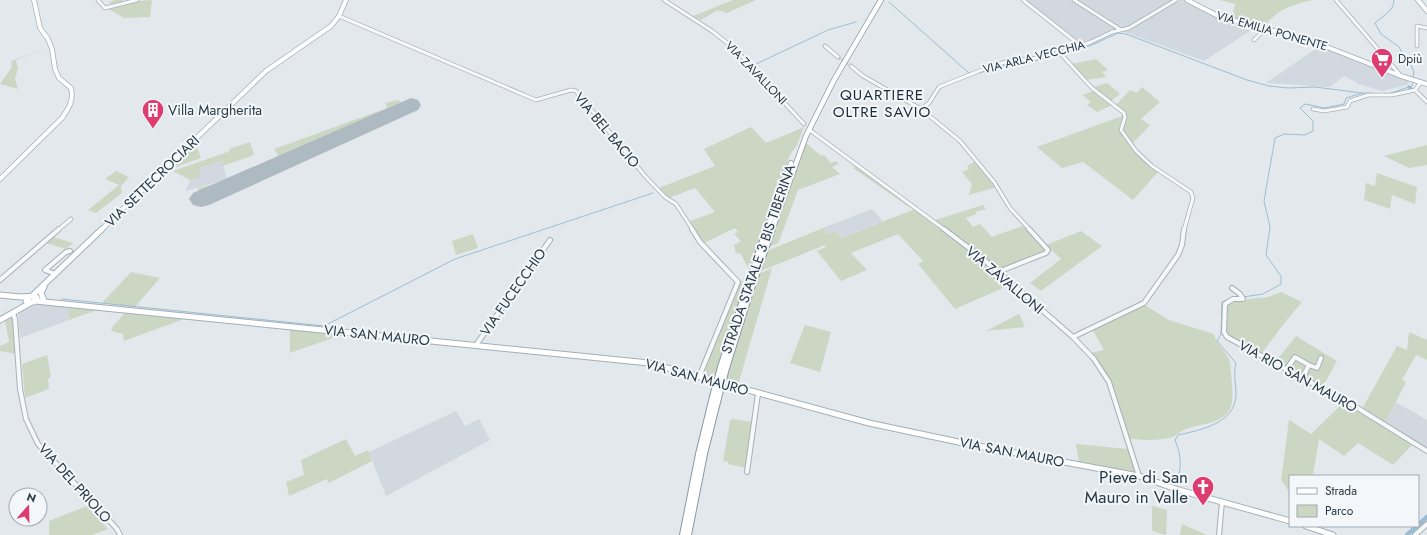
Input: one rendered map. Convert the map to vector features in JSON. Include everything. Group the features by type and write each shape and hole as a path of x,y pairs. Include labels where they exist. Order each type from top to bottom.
{"highway":[{"name":"STRADA STATALE 3 BIS TIBERINA","path":"766,240 791,164 810,118 830,79 877,0"},
{"name":"STRADA STATALE 3 BIS TIBERINA","path":"683,535 696,468 715,398 748,290 766,240 813,119 881,0"},
{"name":"STRADA STATALE 3 BIS TIBERINA","path":"688,535 715,398"}],"main road":[{"path":"0,179 13,164 43,137 64,114 72,101 71,88 60,78 56,69 52,49 48,39 40,28 34,0"},
{"name":"VIA SETTECROCIARI","path":"0,320 32,299 248,86 266,71 331,26 339,16 346,0"},
{"name":"VIA EMILIA PONENTE","path":"1187,0 1220,17 1317,43 1402,76 1427,84"},
{"path":"1418,0 1427,11"},
{"path":"44,301 42,293 45,285"},
{"name":"VIA SAN MAURO","path":"0,295 44,301 476,344 649,363 758,394 869,423 968,444 1139,476 1179,490 1289,521"},
{"path":"1309,527 1333,535"}],"street":[{"path":"98,0 105,8 137,0"},
{"name":"VIA ZAVALLONI","path":"664,0 735,49 804,124"},
{"path":"1023,0 1081,46"},
{"path":"1074,0 1121,30"},
{"name":"VIA ARLA VECCHIA","path":"921,109 929,103 939,87 970,74 1009,61 1061,54 1138,24 1176,0"},
{"path":"1336,0 1402,76"},
{"name":"VIA BEL BACIO","path":"339,16 536,100 574,90 622,150 653,185 665,197 676,204 700,242 738,282 699,377"},
{"path":"1417,46 1418,26 1427,28"},
{"path":"1254,40 1266,29"},
{"path":"825,46 838,57"},
{"path":"1061,54 1092,88 1124,113 1125,117 1121,130 1137,154 1157,171 1191,192 1193,198 1186,220 1182,245 1178,255 1144,303 1073,337"},
{"path":"851,66 863,76 921,109 968,150 994,182 1010,208 1048,250 1046,253 998,272"},
{"path":"1313,109 1324,111 1347,107 1350,101 1368,95 1392,95 1415,90 1421,82"},
{"path":"1415,90 1427,102"},
{"name":"VIA ZAVALLONI","path":"811,131 826,144 953,235 1073,337 1094,359 1109,382 1139,476"},
{"path":"0,280 71,219"},
{"name":"VIA FUCECCHIO","path":"476,344 550,240"},
{"path":"56,275 45,270 66,252 70,251"},
{"name":"VIA RIO SAN MAURO","path":"1232,288 1240,294 1243,299 1233,299 1225,304 1224,332 1227,337 1356,407 1427,451"},
{"name":"VIA DEL PRIOLO","path":"15,311 20,389 26,419 29,426 38,444 117,529 120,535"},
{"path":"1286,370 1295,357 1316,368 1321,358"},
{"path":"1302,378 1309,365"},
{"path":"748,472 758,394"},
{"path":"1219,535 1222,502"},
{"path":"1415,535 1427,524"}],"shaded area":[{"path":"1022,0 1186,0 1208,13 1256,27 1204,61 1119,30 1079,47"},
{"path":"1321,45 1410,79 1409,83 1382,91 1359,84 1344,76 1330,87 1266,83"},
{"path":"222,161 227,179 186,191 190,180 198,178 200,168"},
{"path":"872,209 883,221 841,238 828,234 823,228"},
{"path":"41,304 68,306 69,320 20,338 18,312"},
{"path":"1396,402 1427,420 1427,449 1385,423"},
{"path":"456,411 465,426 479,419 490,440 386,496 369,452"}],"green space":[{"path":"122,0 125,2 152,0 150,17 124,18 107,8 113,6 109,2"},
{"path":"733,0 756,0 727,13 718,10 701,20 693,16"},
{"path":"1219,0 1313,0 1280,12 1264,27 1232,19 1235,4"},
{"path":"50,47 16,60 18,68 15,79 18,89 0,84 12,67 11,61"},
{"path":"1096,59 1108,70 1102,72 1106,77 1086,80 1072,64"},
{"path":"1107,83 1120,94 1111,101 1094,87"},
{"path":"1142,87 1160,102 1141,119 1150,125 1132,144 1138,154 1159,171 1133,200 1083,162 1062,168 1037,147 1122,116 1123,114 1115,106 1130,90 1137,93"},
{"path":"1093,91 1112,105 1097,112 1087,105 1091,102 1082,95"},
{"path":"398,100 403,103 407,102 410,104 199,197 198,188 219,183 279,157 274,149 387,108 385,103"},
{"path":"751,127 766,143 804,127 798,143 788,159 786,171 751,268 748,268 741,254 736,253 734,245 741,241 734,234 738,232 735,228 704,243 690,221 715,212 695,188 669,198 659,188 715,166 704,149"},
{"path":"250,142 254,155 223,166 222,161 200,168 200,175 198,178 190,180 173,171 230,151 229,149"},
{"path":"806,143 821,156 824,155 831,163 836,161 839,164 832,167 840,174 798,190 778,243 769,247"},
{"path":"1427,145 1427,165 1409,168 1384,156"},
{"path":"197,148 201,158 173,168 170,166 184,152"},
{"path":"977,160 997,187 969,195 972,184 962,172 969,169 967,166"},
{"path":"856,166 911,206 909,207 853,168"},
{"path":"116,171 129,177 121,186 122,193 96,213 88,210 119,185 105,179"},
{"path":"1377,173 1417,187 1415,204 1392,195 1390,209 1364,200 1366,183 1375,186"},
{"path":"983,205 986,209 975,212 977,214 966,218 973,227 980,224 992,237 1025,225 1047,250 998,271 935,220"},
{"path":"915,209 961,244 1010,285 955,309 918,264 923,261 898,234 851,253 867,270 841,281 817,251 826,247 825,245 761,271 767,251 823,228 828,234 835,231 841,238"},
{"path":"1081,231 1102,246 1041,291 1030,283 1061,259 1046,245"},
{"path":"473,234 478,248 456,255 452,241"},
{"path":"53,237 73,243 66,249 46,243"},
{"path":"772,268 738,385 724,382 759,274"},
{"path":"131,272 160,278 135,307 102,303"},
{"path":"746,280 730,331 725,338 715,378 708,376 705,369 739,282"},
{"path":"1281,292 1302,302 1262,353 1231,337 1227,332 1226,309 1231,301 1268,297"},
{"path":"1145,305 1169,320 1214,334 1217,342 1229,359 1232,380 1232,400 1230,409 1221,418 1188,428 1173,437 1150,440 1129,439 1113,386 1091,353 1104,350 1092,329"},
{"path":"68,306 97,310 69,320"},
{"path":"125,313 184,319 124,341 123,334 111,331 113,326"},
{"path":"1019,314 1025,327 986,331"},
{"path":"12,317 16,354 0,351 0,346 9,342 5,320"},
{"path":"805,325 831,332 820,372 790,363"},
{"path":"290,329 341,335 290,353"},
{"path":"1409,332 1427,340 1427,360 1416,355 1402,380 1406,382 1385,423 1362,409 1397,346 1407,350"},
{"path":"1296,336 1337,361 1322,388 1276,361"},
{"path":"47,355 51,376 48,379 49,389 25,398 22,364"},
{"path":"1344,402 1413,444 1393,465 1358,443 1344,456 1319,439 1313,475 1289,475 1289,490 1281,480 1289,420 1311,434"},
{"path":"732,419 752,422 747,468 728,464 729,462 723,461 730,421"},
{"path":"346,439 355,456 368,450 372,461 329,483 327,479 289,496 286,482 304,475 301,460"},
{"path":"1076,444 1128,449 1136,474 1079,462"},
{"path":"87,506 108,529 92,535 49,535 49,521"},
{"path":"1152,506 1167,510 1166,535 1152,531"},
{"path":"1182,524 1207,535 1180,535"}],"waterway":[{"path":"1394,0 1390,11 1375,23 1381,34 1399,47 1405,58 1410,63 1414,72 1413,77"},
{"path":"889,2 969,73"},
{"path":"754,65 828,30 856,22"},
{"path":"1065,53 1092,45 1118,33 1126,34 1247,80 1269,86 1288,88 1315,87 1362,93"},
{"path":"1024,61 1039,60 1056,55"},
{"path":"972,75 1021,61"},
{"path":"1391,93 1412,86 1413,82"},
{"path":"1243,297 1263,294 1281,284 1281,276 1266,255 1270,227 1264,201 1275,138 1284,134 1305,135 1313,131 1313,121 1300,108 1305,104 1325,108 1344,104 1346,98 1362,93"},
{"path":"1362,93 1372,93"},
{"path":"62,299 324,326 455,259 653,193"},
{"path":"1175,486 1180,468 1179,452 1175,440 1178,435 1197,431 1216,424 1230,412 1234,404 1236,394 1236,363 1217,341 1221,334 1222,302 1234,297 1240,297"},
{"path":"1419,524 1427,517"},
{"path":"1407,535 1416,527"}],"runway":[{"path":"201,199 411,105"}],"tunnel":[{"path":"838,57 851,66"}],"place":[{"name":"Dpiù","path":"1382,78"},
{"name":"Villa Margherita","path":"153,130"},
{"name":"Pieve di San Mauro in Valle","path":"1203,506"}],"district":[{"name":"QUARTIERE OLTRE SAVIO","path":"882,104"}]}
